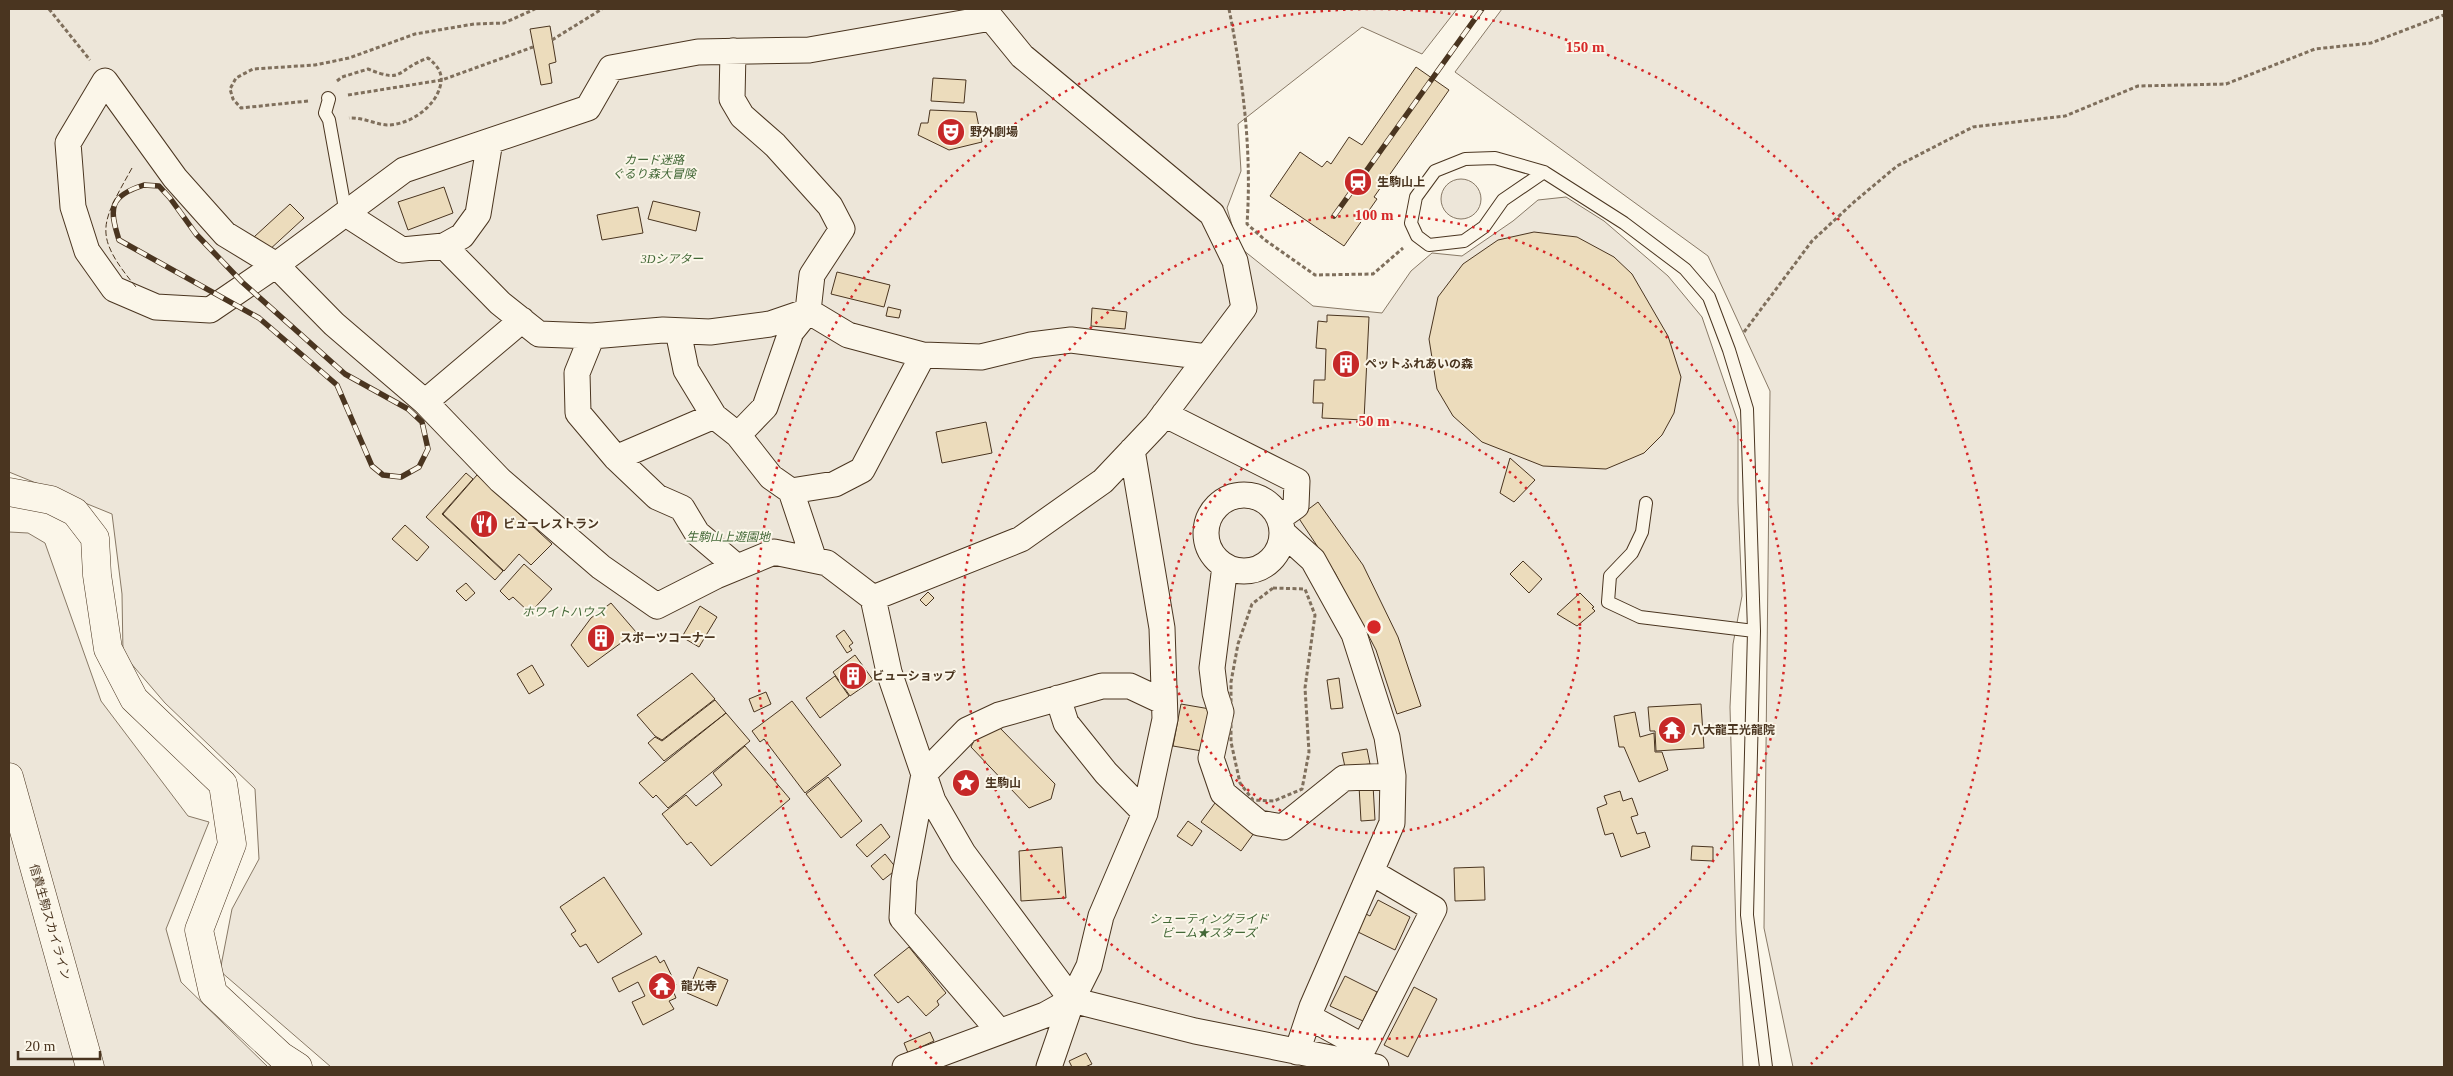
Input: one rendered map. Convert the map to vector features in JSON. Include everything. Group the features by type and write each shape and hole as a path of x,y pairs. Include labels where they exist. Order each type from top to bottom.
{"street":[{"path":"873,598 1022,538 1102,481 1164,414 1244,308 1235,261 1212,214 1022,56 991,18 809,50 698,52 611,68 588,108 404,170 276,265 210,310 156,307 114,289 87,251 73,207 68,143 105,81 175,178 225,234 276,265 334,324 425,402 500,480 601,566 657,606 737,567 774,552 827,563 873,598 889,672 933,801 963,853 1072,1000 1195,1031 1376,1067"},
{"path":"733,51 732,99 742,116 774,145 830,206 842,229 812,275 808,311 791,332 765,407 738,436"},
{"path":"346,214 402,250 444,246 462,236 478,214 490,141"},
{"path":"444,246 500,302 539,334 592,336 678,331 710,332 770,324 808,311 848,335 922,355 981,358 1030,345 1071,340 1207,357"},
{"path":"425,402 522,320"},
{"path":"678,331 686,370 714,416 738,436 771,477 791,491 814,560"},
{"path":"592,336 578,373 578,413 616,458 657,497 682,508 697,532 737,567"},
{"path":"791,491 836,484 862,470 922,355"},
{"path":"1164,414 1297,481 1296,506 1281,525 1281,544 1276,554 1258,568 1236,570 1225,566 1215,557 1208,546 1206,533 1208,520 1214,509 1224,500 1236,495 1249,495 1262,498 1272,506 1281,525 1313,560 1354,634 1387,737 1393,776 1392,823 1309,1017 1297,1052"},
{"path":"616,458 714,416"},
{"path":"1050,1067 1072,1000 1089,966 1101,916 1145,813 1165,719 1162,628 1132,450"},
{"path":"9,492 51,500 74,512 94,538 97,575 108,649 134,699 223,784 232,844 199,930 213,993 281,1056 298,1067"},
{"path":"1225,566 1212,668 1215,693 1221,712 1211,758 1223,793 1259,823 1283,827 1344,778 1393,776"},
{"path":"999,1031 902,918 904,880 924,774 967,730 998,715 1102,686 1130,686 1164,702"},
{"path":"1058,698 1066,723 1106,773 1145,813"},
{"name":"信貴生駒スカイライン","path":"9,777 90,1067"},
{"path":"1309,1017 1364,1047 1434,908 1371,872"},
{"path":"905,1067 999,1031 1046,1016 1072,1000"}],"lane":[{"path":"328,98 330,99 325,113 329,120 346,214"},
{"path":"1544,172 1503,200 1484,227 1464,241 1429,245 1417,236 1411,222 1416,197 1435,171 1465,160 1496,158 1544,172 1624,224 1684,269 1709,297 1748,409 1754,631 1747,915 1766,1067"},
{"path":"1646,503 1642,532 1632,553 1610,576 1608,602 1640,617 1754,631"}],"path":[{"path":"49,9 86,54"},
{"path":"533,47 442,80 259,108 241,108 233,98 230,89 236,78 252,69 315,65 349,58 415,34 474,24 504,23 535,9"},
{"path":"552,40 602,9"},
{"path":"1229,9 1241,72 1249,152 1248,224 1265,240 1315,276 1373,274 1417,236"},
{"path":"1729,350 1812,242 1854,202 1897,166 1973,127 2065,116 2138,86 2226,84 2315,49 2371,43 2444,15"},
{"path":"328,98 329,88 342,77 368,68 389,77 398,76 412,64 428,58 438,66 442,80 438,95 428,108 411,120 388,125 358,117 329,120"},
{"path":"1272,588 1305,589 1315,615 1305,688 1309,752 1302,788 1274,801 1253,800 1240,782 1231,742 1231,682 1238,644 1252,604 1272,588"}],"green space":[{"name":"生駒山上遊園地","path":"9,9 1457,9 1422,54 1362,27 1238,124 1241,171 1227,208 1238,246 1313,306 1382,313 1411,271 1432,253 1462,256 1513,221 1538,200 1566,197 1604,221 1668,276 1702,317 1738,422 1738,502 1742,596 1733,644 1730,707 1736,933 1743,1067 331,1067 220,971 232,909 259,859 255,789 165,703 123,654 122,594 112,514 9,472"},
{"path":"1502,9 2444,9 2444,1067 1793,1067 1764,928 1770,391 1708,256 1455,72"},
{"path":"1461,179 1475,185 1481,199 1475,213 1461,219 1447,213 1441,199 1447,185"},
{"path":"9,532 28,533 45,543 101,701 188,816 209,822 166,929 181,982 268,1067 9,1067"}],"building":[{"path":"550,26 556,62 549,64 552,83 541,85 530,29"},
{"path":"1416,67 1449,90 1374,197 1377,199 1344,246 1270,196 1300,152 1322,167 1327,161 1331,164 1349,137 1362,145"},
{"path":"933,78 966,80 964,103 931,101"},
{"path":"930,110 976,112 982,142 949,150 918,135 921,123 928,123"},
{"path":"444,187 453,213 408,230 398,202"},
{"path":"653,201 700,212 696,231 648,219"},
{"path":"290,204 304,218 256,262 242,248"},
{"path":"638,207 643,233 602,240 597,215"},
{"path":"1534,232 1577,237 1614,257 1632,274 1668,336 1681,377 1674,413 1662,435 1644,453 1606,469 1543,466 1482,442 1453,416 1437,389 1429,339 1438,297 1463,264 1498,240"},
{"path":"837,272 890,285 884,307 831,294"},
{"path":"888,307 901,310 899,318 886,316"},
{"path":"1092,308 1127,312 1125,329 1091,326"},
{"name":"ペットふれあいの森","path":"1327,315 1369,317 1364,420 1322,418 1323,403 1313,403 1314,380 1325,380 1326,349 1316,348 1318,321 1327,322"},
{"path":"986,422 992,453 942,463 936,432"},
{"path":"1510,458 1535,480 1514,502 1500,493"},
{"path":"466,473 473,479 442,514 503,571 495,580 426,517"},
{"path":"477,475 552,544 531,565 519,554 504,571 443,514"},
{"path":"1318,502 1363,565 1398,637 1421,706 1397,714 1376,650 1362,623 1342,603 1348,598 1335,573 1298,517"},
{"path":"405,525 429,547 417,561 392,539"},
{"path":"1523,561 1542,579 1529,593 1510,574"},
{"path":"524,564 552,589 530,613 513,597 509,600 500,591"},
{"path":"466,583 475,593 466,601 456,591"},
{"path":"928,592 934,598 926,606 920,600"},
{"path":"1580,593 1594,607 1592,608 1595,611 1577,626 1557,614"},
{"name":"スポーツコーナー","path":"611,603 636,632 588,667 571,645 591,618"},
{"path":"700,606 717,617 699,647 682,637"},
{"path":"844,630 853,643 849,646 852,650 847,653 836,636"},
{"name":"ビューショップ","path":"855,655 873,680 850,696 833,672"},
{"path":"532,665 544,685 529,694 517,674"},
{"path":"692,673 715,699 662,740 655,736 637,715"},
{"path":"835,676 849,696 820,718 806,698"},
{"path":"1339,678 1343,708 1331,709 1327,680"},
{"path":"766,692 771,704 754,712 749,699"},
{"path":"715,700 726,713 664,761 648,743 655,737 662,741"},
{"path":"792,701 841,765 805,793 764,739 760,742 752,731"},
{"path":"1181,704 1210,709 1202,751 1173,746"},
{"path":"1701,704 1704,748 1656,751 1655,731 1650,731 1648,707"},
{"path":"1635,712 1640,737 1654,733 1655,752 1662,752 1668,770 1639,782 1624,747 1619,747 1614,716"},
{"path":"726,713 750,741 668,808 656,795 653,798 639,783"},
{"path":"997,725 1055,784 1051,799 1029,808 971,747 978,732"},
{"path":"745,746 790,799 711,866 691,842 687,845 662,814 686,795 696,806 722,785 713,773"},
{"path":"1367,749 1370,764 1345,767 1342,753"},
{"path":"828,777 862,821 841,838 806,794"},
{"path":"1373,785 1375,820 1361,821 1359,786"},
{"path":"1620,791 1623,801 1632,798 1638,815 1631,817 1637,834 1645,832 1650,847 1621,857 1613,833 1605,835 1597,808 1607,804 1604,796"},
{"path":"1215,803 1254,833 1241,851 1201,822"},
{"path":"1188,821 1202,831 1192,846 1177,836"},
{"path":"881,824 890,837 867,857 856,845"},
{"path":"1692,846 1713,847 1713,861 1691,860"},
{"path":"1062,847 1066,898 1021,901 1019,851"},
{"path":"885,854 897,869 883,880 871,866"},
{"path":"1484,867 1485,900 1455,901 1454,868"},
{"path":"604,877 642,934 598,963 586,944 580,947 571,934 576,931 560,907"},
{"path":"1378,900 1410,917 1395,950 1358,932 1366,914 1370,916"},
{"path":"909,947 946,993 937,1001 939,1005 926,1016 908,996 898,1003 874,975"},
{"path":"656,956 660,963 664,960 676,985 672,988 676,998 669,1001 674,1009 643,1025 632,1002 645,996 638,982 619,992 612,978"},
{"path":"698,967 728,980 717,1006 687,993"},
{"path":"1345,976 1377,992 1363,1021 1330,1006"},
{"path":"1414,987 1437,999 1408,1057 1384,1045"},
{"path":"930,1032 934,1041 908,1053 904,1043"},
{"path":"1086,1053 1092,1064 1085,1067 1072,1067 1069,1061"}],"railway":[{"path":"1334,216 1482,9"},
{"path":"144,185 159,186 196,234 242,282 345,374 408,409 422,422 428,449 419,467 401,477 383,475 372,466 337,385 259,318 119,240 113,211 115,205 124,194 144,185"}],"fence":[{"path":"132,168 113,203 106,229 107,241 112,254 136,287"}],"place":[{"name":"野外劇場","path":"951,132"},
{"name":"生駒山上","path":"1358,182"},
{"name":"ペットふれあいの森","path":"1346,364"},
{"name":"ビューレストラン","path":"484,524"},
{"name":"スポーツコーナー","path":"601,638"},
{"name":"ビューショップ","path":"853,676"},
{"name":"八大龍王光龍院","path":"1672,730"},
{"name":"生駒山","path":"966,783"},
{"name":"龍光寺","path":"662,986"}],"park label":[{"name":"カード迷路 ぐるり森大冒険","path":"654,167"},
{"name":"3Dシアター","path":"672,259"},
{"name":"ホワイトハウス","path":"564,612"},
{"name":"シューティングライド ビーム★スターズ","path":"1209,926"}]}
